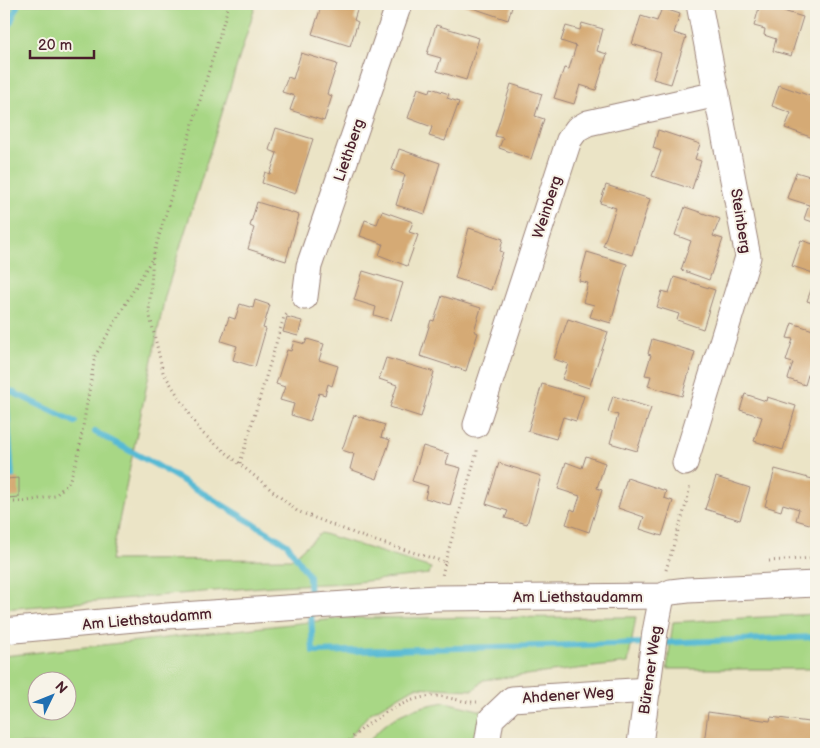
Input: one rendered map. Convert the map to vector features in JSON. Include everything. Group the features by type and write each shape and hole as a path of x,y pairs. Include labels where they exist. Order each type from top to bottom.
{"street":[{"name":"Liethberg","path":"305,298 310,266 399,4"},
{"name":"Steinberg","path":"685,463 748,257 699,4"},
{"name":"Weinberg","path":"476,425 568,140 577,129 588,122 717,94"},
{"name":"Am Liethstaudamm","path":"4,631 168,616 436,598 667,594 816,584"},
{"name":"Bürener Weg","path":"640,744 653,642 667,594"},
{"name":"Ahdener Weg","path":"488,744 491,719 512,699 648,690"}],"path":[{"path":"229,4 153,256 149,312 163,372 201,432 297,511 369,539 444,562"},
{"path":"4,502 22,502 55,496 69,482 78,456 95,356 153,256"},
{"path":"240,463 284,317 305,298"},
{"path":"436,598 444,562 477,452 476,425"},
{"path":"667,594 665,572 687,501 691,476 685,463"},
{"path":"346,744 376,720 408,700 435,696 472,702 512,699"}],"green space":[{"path":"4,4 256,4 165,296 111,560 291,559 321,533 431,568 429,574 348,583 273,586 4,609"},
{"path":"816,614 816,669 667,669 673,622"},
{"path":"636,617 628,663 483,680 474,690 415,687 369,714 344,744 4,744 4,656 344,618"},
{"path":"445,702 483,711 476,744 367,744 384,726 401,714"}],"building":[{"path":"322,4 359,4 354,20 358,22 350,46 312,34"},
{"path":"461,4 513,4 508,20"},
{"path":"760,4 803,17 791,56 773,51 776,39 764,35 765,29 754,26"},
{"path":"662,8 680,14 674,33 686,37 671,84 653,79 661,53 632,44 641,16 657,21"},
{"path":"582,23 603,29 597,51 607,54 596,90 580,85 574,104 554,98 564,68 569,69 576,46 561,41 566,26 580,30"},
{"path":"436,25 479,38 466,80 437,71 441,58 427,54"},
{"path":"301,53 337,64 327,94 332,96 324,121 290,110 295,96 282,92 288,77 293,79"},
{"path":"511,84 542,94 535,116 544,119 531,159 499,148 503,138 495,136"},
{"path":"779,85 816,98 816,139 785,128 791,113 772,106"},
{"path":"418,88 430,92 431,88 449,94 447,98 459,102 445,141 429,136 432,127 408,118"},
{"path":"276,128 313,139 295,194 262,183 265,172 270,174 277,153 269,150"},
{"path":"658,130 700,144 695,159 701,161 692,189 652,176 661,151 653,148"},
{"path":"399,149 440,163 425,214 396,205 405,175 392,170"},
{"path":"796,172 816,178 816,223 804,219 809,205 787,198"},
{"path":"606,185 650,199 632,255 603,246 616,208 600,203"},
{"path":"257,202 299,215 286,261 248,249 254,228 250,226"},
{"path":"685,207 720,219 713,236 723,239 709,280 681,270 691,241 675,235"},
{"path":"382,211 413,222 409,232 418,235 407,266 379,255 383,244 360,236 365,220 377,224"},
{"path":"469,228 503,239 500,251 503,252 491,290 455,278"},
{"path":"801,240 816,245 816,274 792,266"},
{"path":"587,252 627,264 611,323 590,317 594,305 583,302 588,283 579,281"},
{"path":"363,271 403,283 391,320 374,315 376,307 354,300"},
{"path":"816,276 816,304 807,301"},
{"path":"674,277 715,290 703,329 677,320 679,314 657,307 662,291 669,293"},
{"path":"442,296 481,308 474,331 478,333 466,371 420,356 431,320 434,321"},
{"path":"255,300 270,305 263,328 266,329 255,367 233,360 237,346 221,341 229,317 235,319 240,304 253,308"},
{"path":"287,317 302,321 298,336 283,332"},
{"path":"568,319 608,332 589,388 562,379 568,364 554,359"},
{"path":"792,323 816,331 816,349 805,385 788,379 793,363 786,361 793,339 787,338"},
{"path":"307,339 324,344 319,360 338,366 332,386 328,384 325,395 319,393 310,421 291,415 294,404 280,400 285,387 276,384 287,350 291,351 294,341 305,344"},
{"path":"652,339 695,352 682,396 648,386 651,376 645,375 651,355 648,354"},
{"path":"386,358 434,372 421,417 390,407 397,385 379,379"},
{"path":"542,384 584,396 576,421 563,417 556,439 528,431"},
{"path":"745,394 766,401 767,397 796,406 783,450 754,441 762,417 740,410"},
{"path":"613,396 651,408 637,451 610,443 618,415 608,412"},
{"path":"354,415 385,425 381,437 390,440 377,479 350,469 354,454 342,450"},
{"path":"423,446 449,454 446,464 461,468 450,505 425,498 428,486 412,481"},
{"path":"586,456 605,463 597,488 602,490 589,532 566,524 571,509 575,511 580,496 558,489 566,462 582,468"},
{"path":"499,463 541,476 527,524 505,518 508,511 486,504"},
{"path":"775,469 816,480 816,526 796,520 799,509 783,504 781,511 765,506"},
{"path":"716,477 750,488 740,520 705,509"},
{"path":"19,478 19,497 7,498 6,479"},
{"path":"627,478 666,491 664,498 673,501 662,536 640,529 644,517 618,508"},
{"path":"708,712 770,721 771,717 816,723 816,744 704,744"}],"waterway":[{"path":"4,39 18,4"},
{"path":"4,367 12,477"},
{"path":"6,389 75,422"},
{"path":"95,432 158,466 287,544 309,576 310,602"},
{"path":"311,612 313,652 648,643"},
{"path":"658,643 816,637"}]}
